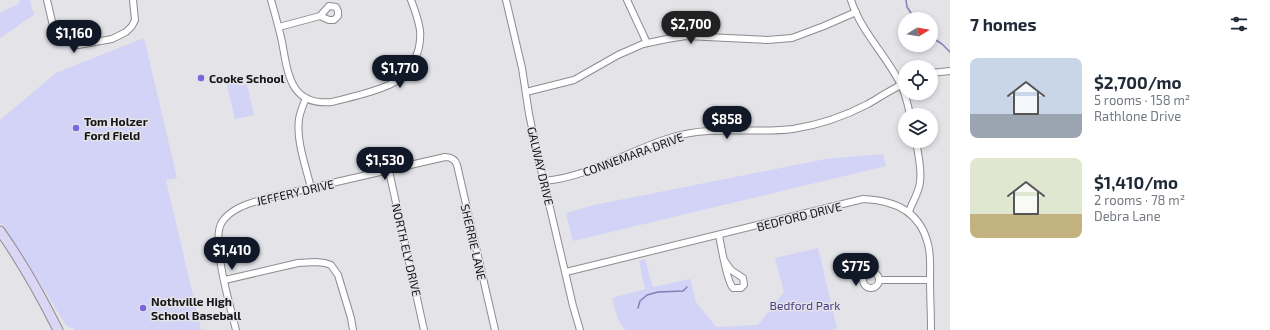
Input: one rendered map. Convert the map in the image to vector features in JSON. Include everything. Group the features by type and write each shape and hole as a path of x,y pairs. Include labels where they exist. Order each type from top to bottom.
{"main road":[{"path":"0,231 38,292 58,330"}],"street":[{"path":"47,0 54,30 57,35 60,38 78,45 112,39 126,32 135,20 133,0"},
{"path":"271,0 279,27 289,78 296,90 306,98 315,102 323,103 332,102 388,86 405,74 414,62 418,52 420,40 418,23 411,0"},
{"name":"GALWAY DRIVE","path":"506,0 516,38 529,114 544,181 580,330"},
{"path":"627,0 647,43"},
{"path":"851,0 868,33 898,77"},
{"path":"526,92 574,80 618,55 647,43 686,36 767,40 792,38 856,12"},
{"path":"279,27 320,16"},
{"path":"938,72 950,71"},
{"name":"CONNEMARA DRIVE","path":"544,181 566,178 672,137 691,133 704,131 793,129 817,124 868,104 898,87"},
{"path":"306,98 301,112 298,128 311,188"},
{"path":"909,212 916,197 920,183 917,148"},
{"name":"JEFFERY DRIVE","path":"225,280 218,248 220,224 234,210 250,203 311,188 450,157"},
{"name":"SHERRIE LANE","path":"450,157 457,165 495,330"},
{"name":"NORTH ELY DRIVE","path":"388,171 424,330"},
{"name":"BEDFORD DRIVE","path":"566,272 863,199 875,199 897,204 909,212 925,232 930,254 930,330"},
{"path":"718,235 724,260 730,285 733,288 741,288 744,285 743,278 731,270 724,260"},
{"path":"236,330 225,280 298,263 315,262 331,265 338,275 351,318 353,330"},
{"path":"879,280 930,280"}],"green space":[{"path":"20,0 30,0 32,10 35,14 0,38 0,13 18,4"},
{"path":"144,38 177,178 166,180 201,330 74,330 65,324 19,249 0,222 0,120 56,73"},
{"path":"237,79 239,86 247,84 254,115 235,119 226,81"},
{"path":"883,154 886,166 573,241 566,213 594,205 826,159"},
{"name":"Bedford Park","path":"818,248 837,328 831,330 626,330 620,323 612,298 645,289 639,261 645,259 653,287 690,279 696,302 716,327 758,325 784,292 775,258"}],"waterway":[{"path":"906,0 907,7 910,12"},
{"path":"938,41 950,52"},
{"path":"638,308 640,301 647,295 658,292 683,291 687,287"}],"place":[{"name":"Cooke School","path":"201,78"},
{"name":"Tom Holzer Ford Field","path":"76,128"},
{"name":"Nothville High School Baseball","path":"143,308"}]}
